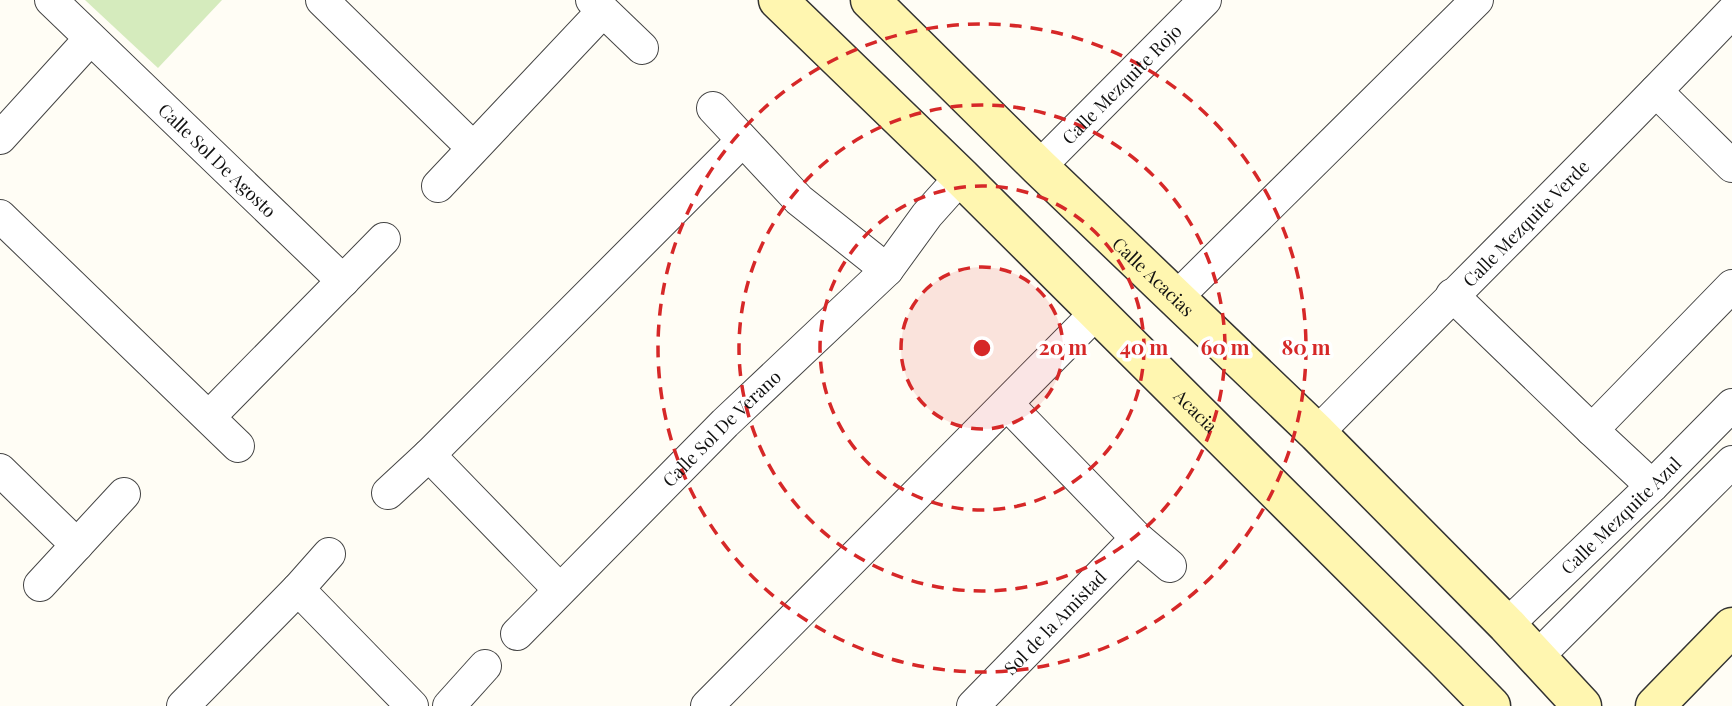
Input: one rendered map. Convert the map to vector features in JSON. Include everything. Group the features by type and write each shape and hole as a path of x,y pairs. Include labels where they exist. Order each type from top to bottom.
{"main road":[{"name":"Acacia","path":"778,0 961,177 1491,706"},
{"name":"Calle Acacias","path":"870,0 1039,167 1317,433 1507,625 1582,706"},
{"path":"1655,706 1732,627"}],"street":[{"name":"Calle Sol De Agosto","path":"51,0 343,281"},
{"path":"322,0 474,148"},
{"name":"Calle Mezquite Rojo","path":"1039,167 1205,0"},
{"path":"1176,298 1478,0"},
{"path":"438,186 598,6 642,48"},
{"name":"Calle Mezquite Verde","path":"1317,433 1732,12"},
{"path":"0,138 90,39"},
{"path":"1656,91 1732,166"},
{"path":"713,108 799,200 887,270"},
{"path":"388,493 742,141"},
{"name":"Calle Sol De Verano","path":"517,634 725,423 887,270 927,215 961,177"},
{"path":"0,216 238,446"},
{"path":"209,417 384,239"},
{"path":"1592,430 1732,286"},
{"path":"1452,295 1652,486"},
{"path":"707,706 1097,313"},
{"path":"1007,404 1138,538 1170,566"},
{"name":"Calle Mezquite Azul","path":"1507,625 1732,405"},
{"path":"429,455 559,589"},
{"path":"1537,657 1732,463"},
{"path":"0,470 77,545"},
{"path":"40,584 124,494"},
{"name":"Sol de la Amistad","path":"973,706 1138,538"},
{"path":"183,706 329,554"},
{"path":"298,589 412,706"},
{"path":"449,706 485,666"}],"green space":[{"path":"85,0 222,0 158,68"}]}
